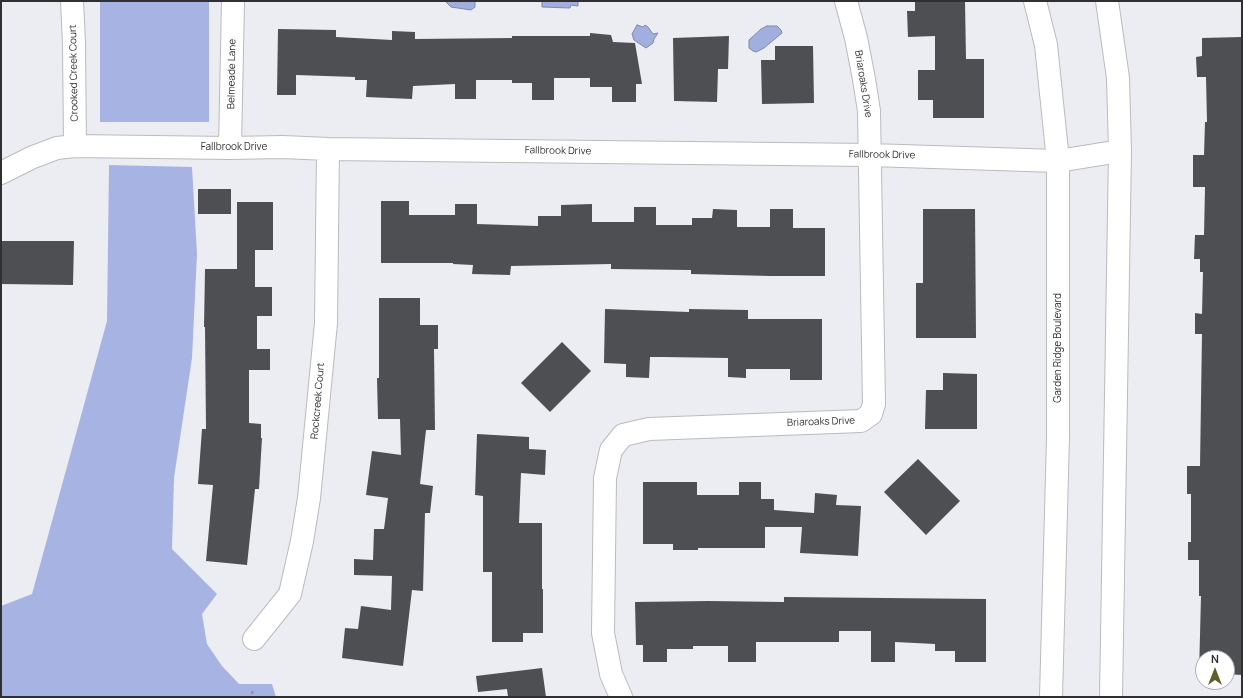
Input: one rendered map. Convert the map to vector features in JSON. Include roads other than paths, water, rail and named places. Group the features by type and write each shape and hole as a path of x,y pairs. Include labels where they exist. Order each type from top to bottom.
{"street":[{"name":"Crooked Creek Court","path":"72,1 75,146"},
{"name":"Belmeade Lane","path":"230,148 233,1"},
{"name":"Briaroaks Drive","path":"621,697 611,674 603,633 605,478 611,450 623,434 649,429 861,421 871,414 874,404 869,111 856,38 846,1"},
{"name":"Garden Ridge Boulevard","path":"1035,1 1046,45 1058,161 1058,437 1052,697"},
{"path":"1107,1 1118,78 1120,151 1112,697"},
{"name":"Fallbrook Drive","path":"1,173 33,157 57,148 75,146 230,148 283,147 328,149 870,155 1058,161 1120,151"},
{"name":"Rockcreek Court","path":"254,639 290,594 302,541 309,498 326,323 328,149"}]}
